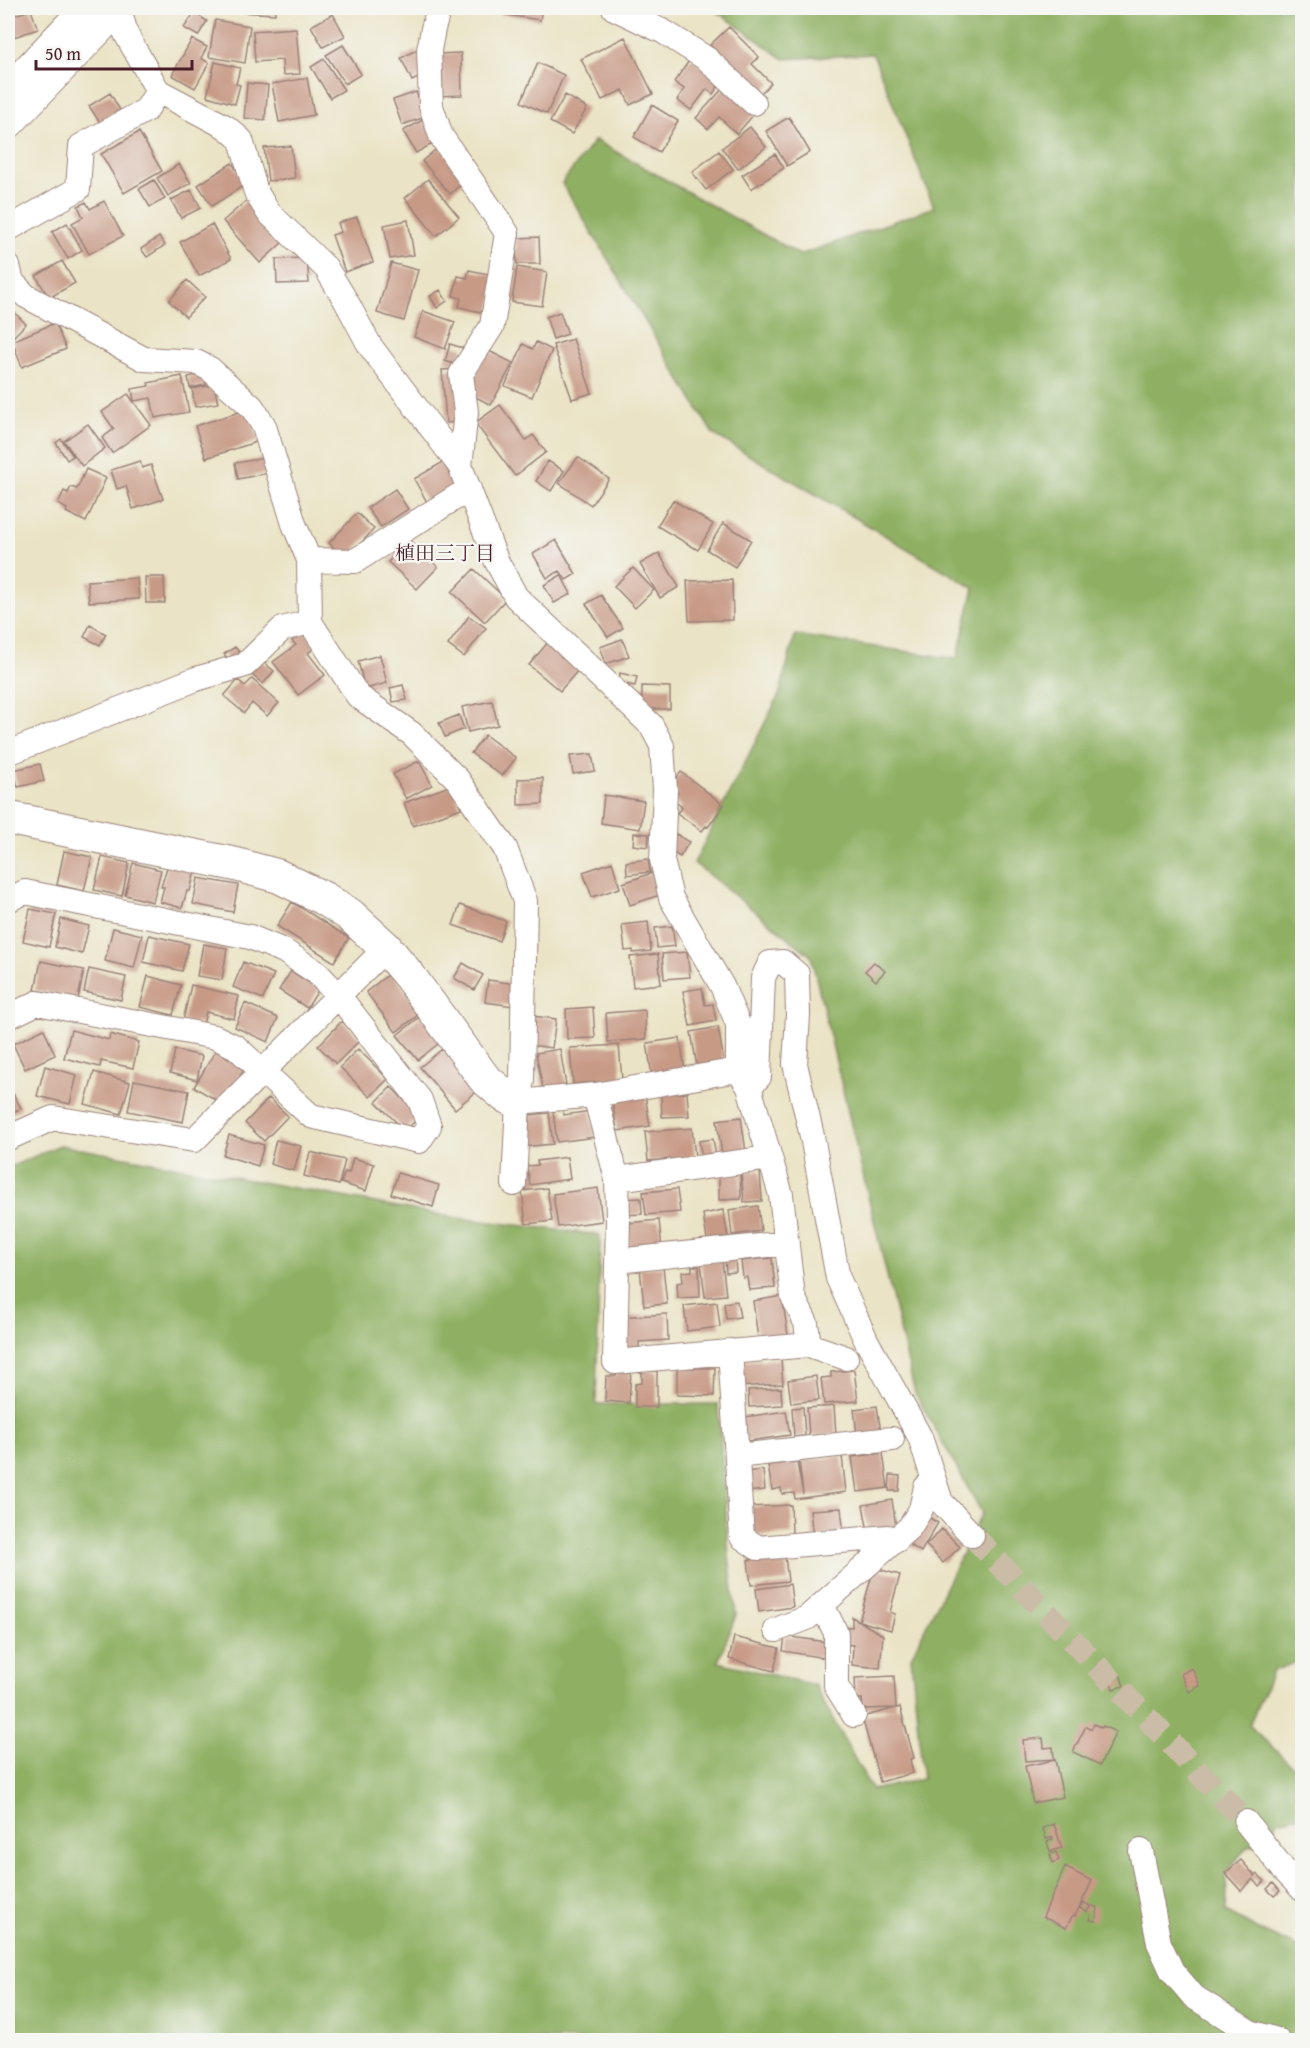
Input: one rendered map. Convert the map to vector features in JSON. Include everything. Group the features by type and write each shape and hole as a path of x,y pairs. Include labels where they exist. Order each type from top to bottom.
{"main road":[{"path":"8,122 118,8"},
{"path":"8,818 234,864 278,876 325,899 350,915 386,948 410,976 484,1078 505,1096 518,1102"}],"street":[{"path":"8,86 82,8"},
{"path":"118,8 126,34 158,91 226,127 241,140 256,192 268,212 326,268 370,346 464,478 496,560 516,597 651,725 662,746 665,789 662,860 671,898 722,986 738,1024 743,1079 781,1195 793,1297 806,1323 809,1345"},
{"path":"439,8 429,50 432,106 441,136 507,233 492,326 461,374 466,412 464,478"},
{"path":"614,8 664,32 707,59 754,103"},
{"path":"8,229 78,189 81,146 146,110 158,91"},
{"path":"8,266 12,282 26,296 144,359 196,362 210,369 252,407 264,426 294,524 309,560 310,622 358,696 412,734 458,780 505,848 525,902 522,1080 518,1102 514,1184"},
{"path":"309,560 355,561 464,478"},
{"path":"8,753 196,679 245,665 282,630 310,622"},
{"path":"8,900 25,892 250,937 284,951 316,972 338,995 420,1100 429,1126 419,1141 311,1116 236,1047 214,1037 37,1003 8,1017"},
{"path":"8,1138 53,1118 194,1140 386,948"},
{"path":"518,1102 759,1077 763,978 770,963 783,962 797,974 798,1016 795,1064 812,1136 838,1278 866,1340 920,1437 940,1502 972,1535"},
{"path":"595,1095 617,1179 615,1362 809,1345 846,1358"},
{"path":"617,1179 770,1158"},
{"path":"617,1261 787,1243"},
{"path":"730,1352 742,1537 758,1548 888,1537 897,1540"},
{"path":"737,1456 892,1439"},
{"path":"776,1630 807,1618 897,1540 910,1527 921,1509 927,1487 934,1480"},
{"path":"822,1605 836,1633 836,1686 854,1715"},
{"path":"1246,1822 1293,1868 1302,1889"},
{"path":"1141,1851 1159,1943 1172,1971 1194,1997 1250,2032 1277,2040"}],"green space":[{"path":"712,8 1302,8 1302,1660 1273,1671 1249,1725 1296,1770 1302,1779 1302,1816 1277,1821 1268,1842 1248,1846 1225,1873 1226,1912 1302,1949 1302,2040 8,2040 8,1168 60,1145 457,1218 600,1235 596,1404 718,1404 729,1556 736,1615 718,1662 814,1685 872,1790 923,1779 911,1657 982,1513 915,1393 811,956 694,863 779,695 795,635 957,659 974,588 713,434 562,183 595,140 800,255 934,207 873,54 784,59"}],"building":[{"path":"237,8 275,8 275,14 237,12"},
{"path":"501,8 542,8 540,20 500,14"},
{"path":"31,10 38,29 8,39 8,17"},
{"path":"194,13 207,21 198,36 184,28"},
{"path":"333,14 345,36 323,47 311,26"},
{"path":"215,20 250,26 245,63 209,57"},
{"path":"729,27 759,57 752,64 771,83 759,95 710,45"},
{"path":"296,28 300,74 283,75 282,60 255,62 253,31"},
{"path":"625,37 653,94 630,105 623,90 602,100 581,59"},
{"path":"192,39 207,47 201,58 209,63 195,88 172,75"},
{"path":"343,45 361,74 345,84 326,55"},
{"path":"416,50 428,73 412,81 401,58"},
{"path":"461,53 462,95 436,96 435,54"},
{"path":"691,58 722,81 713,94 707,89 691,110 677,100 684,89 674,82"},
{"path":"324,59 344,90 330,98 311,67"},
{"path":"215,62 240,68 236,84 240,85 235,104 207,96"},
{"path":"538,63 564,75 547,114 521,102"},
{"path":"307,78 314,115 279,122 272,84"},
{"path":"247,83 268,85 265,120 244,118"},
{"path":"725,86 755,113 737,134 719,117 708,129 696,118"},
{"path":"416,92 425,117 402,125 393,100"},
{"path":"110,93 120,110 100,123 89,106"},
{"path":"565,95 587,108 572,134 550,122"},
{"path":"652,105 678,121 659,152 634,137"},
{"path":"789,117 810,152 787,166 766,131"},
{"path":"424,119 437,141 416,153 403,131"},
{"path":"750,127 766,147 738,169 722,148"},
{"path":"139,132 162,171 124,193 101,154"},
{"path":"291,146 295,178 268,181 264,148"},
{"path":"440,146 467,179 450,194 422,161"},
{"path":"719,151 733,169 706,190 692,172"},
{"path":"775,154 784,168 751,189 742,175"},
{"path":"232,163 246,184 212,206 198,185"},
{"path":"179,164 191,183 168,196 157,178"},
{"path":"428,179 459,217 436,236 405,198"},
{"path":"154,180 165,199 150,207 139,189"},
{"path":"191,190 201,208 181,218 171,200"},
{"path":"247,200 284,241 260,263 223,221"},
{"path":"104,201 123,236 89,254 72,223 83,217 78,206 86,202 90,209"},
{"path":"357,217 373,262 345,272 332,235 341,232 338,223"},
{"path":"408,220 414,255 390,259 384,225"},
{"path":"67,223 82,250 68,259 52,232"},
{"path":"212,224 231,259 199,276 180,242"},
{"path":"159,237 165,245 147,257 141,249"},
{"path":"539,237 540,264 517,264 516,238"},
{"path":"307,258 309,283 277,284 276,259"},
{"path":"62,261 75,283 49,298 36,276"},
{"path":"391,263 418,270 404,321 377,313"},
{"path":"517,267 547,272 542,306 512,302"},
{"path":"469,270 498,276 489,314 459,307 461,298 453,296 458,276 467,278"},
{"path":"187,280 205,297 186,317 169,301"},
{"path":"440,290 447,301 437,308 430,296"},
{"path":"8,306 26,324 8,342"},
{"path":"423,311 455,322 445,349 414,337"},
{"path":"560,312 568,334 553,339 546,317"},
{"path":"55,323 66,349 22,367 12,341"},
{"path":"573,339 592,393 572,399 553,345"},
{"path":"536,342 552,350 532,397 505,386 523,344 533,349"},
{"path":"450,344 463,348 457,365 445,361"},
{"path":"487,350 513,363 491,405 466,392"},
{"path":"457,369 460,422 446,423 442,370"},
{"path":"204,374 206,385 190,388 188,377"},
{"path":"182,376 189,412 155,418 151,398 134,401 132,389"},
{"path":"214,385 218,403 195,407 192,389"},
{"path":"128,394 151,425 112,453 102,438 114,429 102,412"},
{"path":"500,405 526,440 533,435 546,452 515,476 475,423"},
{"path":"249,409 259,441 206,458 195,426"},
{"path":"88,424 105,448 82,466 64,441"},
{"path":"61,439 73,456 67,460 56,443"},
{"path":"578,457 609,479 591,505 559,483"},
{"path":"264,458 268,473 238,479 235,463"},
{"path":"140,461 142,468 151,465 163,499 133,509 126,486 117,489 111,470"},
{"path":"548,461 564,471 551,491 536,481"},
{"path":"443,462 456,485 427,502 414,479"},
{"path":"86,469 106,478 86,522 66,512 67,509 58,504 64,491 68,493 71,487 77,489"},
{"path":"395,489 408,509 381,527 367,508"},
{"path":"673,500 713,524 698,550 657,526"},
{"path":"357,513 374,529 346,559 329,543"},
{"path":"723,523 751,540 735,567 707,550"},
{"path":"409,540 438,567 417,589 388,562"},
{"path":"556,540 576,574 566,580 560,571 547,578 533,554"},
{"path":"659,553 679,587 660,598 640,564"},
{"path":"633,568 654,590 635,608 614,586"},
{"path":"474,569 506,599 485,622 452,592"},
{"path":"561,575 571,594 554,603 544,585"},
{"path":"145,577 164,577 165,603 146,603"},
{"path":"137,578 139,599 89,602 87,581"},
{"path":"732,580 733,620 689,621 687,581"},
{"path":"601,595 623,628 608,637 586,604"},
{"path":"469,616 486,628 464,657 448,645"},
{"path":"90,625 106,634 100,645 84,637"},
{"path":"306,631 317,646 308,653 325,675 298,695 273,662 296,645 292,641"},
{"path":"622,639 629,656 606,664 600,647"},
{"path":"549,641 580,668 560,691 529,665"},
{"path":"235,647 240,653 229,661 224,654"},
{"path":"380,655 387,683 365,689 358,661"},
{"path":"257,657 274,671 263,684 246,670"},
{"path":"620,673 637,677 635,686 619,683"},
{"path":"252,679 279,703 267,716 252,703 244,713 224,696 238,680 245,686"},
{"path":"403,685 407,700 393,702 390,688"},
{"path":"642,686 670,687 670,709 642,709"},
{"path":"492,701 498,725 468,732 462,707"},
{"path":"459,715 464,729 445,737 439,723"},
{"path":"485,735 516,758 502,776 471,753"},
{"path":"592,754 595,771 573,774 570,756"},
{"path":"419,761 432,785 406,799 393,774"},
{"path":"40,764 44,781 18,787 13,770"},
{"path":"681,772 724,805 708,827 706,826 702,831 677,813 682,807 673,800 678,793 670,787"},
{"path":"543,778 543,804 518,805 518,779"},
{"path":"452,785 461,808 413,826 404,803"},
{"path":"604,795 644,801 640,829 601,823"},
{"path":"634,833 649,834 648,847 633,845"},
{"path":"676,834 689,842 680,857 667,849"},
{"path":"64,851 92,857 84,891 57,885"},
{"path":"102,857 129,863 122,896 94,890"},
{"path":"648,859 650,872 627,875 626,862"},
{"path":"612,862 620,888 592,897 583,872"},
{"path":"133,863 161,870 153,902 125,895"},
{"path":"168,864 195,871 190,891 187,891 182,908 160,902 164,887 161,887"},
{"path":"652,873 660,895 630,905 623,883"},
{"path":"198,878 238,885 233,912 193,904"},
{"path":"292,902 349,938 334,962 277,926"},
{"path":"460,905 506,921 499,941 453,925"},
{"path":"30,909 56,914 49,947 23,941"},
{"path":"61,919 89,926 82,954 55,947"},
{"path":"648,922 651,951 633,953 633,950 625,951 622,925"},
{"path":"672,926 675,946 657,948 655,928"},
{"path":"113,928 142,935 134,968 105,961"},
{"path":"149,935 189,944 182,971 143,962"},
{"path":"203,944 227,948 222,980 197,976"},
{"path":"687,952 690,977 664,979 662,954"},
{"path":"658,954 661,984 633,987 630,957"},
{"path":"41,961 84,970 78,999 35,990"},
{"path":"243,962 274,974 263,999 233,987"},
{"path":"874,962 885,971 876,981 865,971"},
{"path":"463,963 483,975 474,990 454,978"},
{"path":"89,969 126,977 121,1000 84,992"},
{"path":"291,971 319,989 307,1008 279,990"},
{"path":"391,972 422,1012 396,1032 366,992"},
{"path":"148,976 181,985 173,1015 140,1007"},
{"path":"488,980 517,984 513,1006 485,1002"},
{"path":"8,982 14,994 8,998"},
{"path":"191,985 239,996 234,1019 206,1012 203,1025 183,1021"},
{"path":"702,988 705,1005 713,1004 716,1021 690,1026 683,991"},
{"path":"245,1003 278,1018 268,1042 235,1027"},
{"path":"593,1007 595,1038 567,1039 566,1009"},
{"path":"645,1010 646,1039 608,1042 606,1013"},
{"path":"422,1015 443,1040 418,1060 397,1035"},
{"path":"532,1016 556,1019 552,1048 529,1045"},
{"path":"342,1021 361,1039 336,1064 318,1046"},
{"path":"718,1027 724,1062 697,1067 691,1032"},
{"path":"44,1029 55,1055 25,1069 13,1044"},
{"path":"71,1030 109,1040 110,1034 139,1042 133,1068 101,1061 100,1067 64,1058"},
{"path":"680,1038 685,1071 652,1076 647,1043"},
{"path":"619,1045 622,1080 573,1084 570,1048"},
{"path":"358,1049 388,1079 370,1097 340,1067"},
{"path":"442,1049 476,1092 455,1109 420,1067"},
{"path":"560,1049 566,1085 543,1089 536,1053"},
{"path":"175,1050 202,1056 197,1080 170,1073"},
{"path":"216,1050 245,1068 223,1104 194,1087"},
{"path":"45,1066 77,1075 70,1104 37,1096"},
{"path":"94,1072 130,1082 121,1114 85,1104"},
{"path":"134,1080 189,1091 183,1122 128,1111"},
{"path":"8,1085 21,1108 8,1116"},
{"path":"391,1087 420,1116 405,1131 376,1102"},
{"path":"687,1093 689,1116 662,1117 661,1094"},
{"path":"645,1094 650,1126 617,1131 612,1098"},
{"path":"269,1098 288,1116 264,1141 245,1123"},
{"path":"563,1110 564,1115 591,1111 595,1137 557,1142 553,1111"},
{"path":"549,1113 553,1144 522,1147 519,1116"},
{"path":"741,1117 746,1152 722,1155 717,1120"},
{"path":"692,1128 695,1157 648,1161 645,1132"},
{"path":"229,1135 264,1145 258,1166 223,1155"},
{"path":"713,1139 716,1157 702,1159 699,1141"},
{"path":"276,1140 301,1146 294,1171 270,1164"},
{"path":"310,1152 345,1160 339,1185 304,1176"},
{"path":"567,1157 570,1179 530,1185 527,1166 538,1165 537,1161"},
{"path":"353,1158 374,1164 366,1191 341,1183 345,1172 349,1173"},
{"path":"760,1171 762,1201 744,1202 741,1172"},
{"path":"398,1173 439,1185 433,1207 391,1194"},
{"path":"740,1174 741,1199 719,1200 719,1175"},
{"path":"547,1188 552,1221 526,1224 522,1191"},
{"path":"598,1188 602,1221 558,1227 553,1194"},
{"path":"677,1189 680,1212 646,1215 643,1192"},
{"path":"641,1198 642,1214 624,1215 623,1199"},
{"path":"758,1206 761,1231 732,1235 729,1210"},
{"path":"723,1210 729,1242 708,1245 703,1214"},
{"path":"659,1220 662,1249 630,1252 627,1223"},
{"path":"735,1257 736,1272 726,1273 725,1258"},
{"path":"772,1258 775,1288 749,1290 747,1277 743,1278 741,1261"},
{"path":"722,1260 726,1295 705,1297 701,1263"},
{"path":"663,1266 667,1304 644,1306 640,1269"},
{"path":"692,1266 699,1266 700,1297 678,1298 677,1283 683,1282 682,1272 692,1271"},
{"path":"782,1296 788,1335 758,1339 753,1301"},
{"path":"737,1301 740,1317 726,1319 724,1303"},
{"path":"717,1302 720,1327 687,1331 684,1306"},
{"path":"667,1314 668,1340 639,1342 639,1351 619,1351 618,1317"},
{"path":"781,1359 783,1384 738,1387 737,1361"},
{"path":"677,1368 715,1368 714,1396 677,1395"},
{"path":"617,1370 631,1371 629,1403 605,1401 606,1376 616,1376"},
{"path":"854,1370 858,1401 824,1404 821,1378 831,1377 831,1372"},
{"path":"642,1371 657,1371 657,1407 635,1407 635,1384 642,1383"},
{"path":"816,1376 819,1400 791,1403 788,1380"},
{"path":"781,1388 782,1405 749,1407 748,1390"},
{"path":"834,1406 836,1434 809,1436 807,1408"},
{"path":"877,1406 881,1433 857,1436 854,1409"},
{"path":"803,1407 805,1436 794,1437 792,1408"},
{"path":"786,1411 790,1435 742,1442 738,1418"},
{"path":"883,1453 888,1488 857,1492 852,1457"},
{"path":"842,1456 846,1492 795,1499 794,1493 782,1494 781,1488 772,1490 768,1465 797,1462 803,1494 799,1461"},
{"path":"763,1470 765,1490 746,1492 744,1472"},
{"path":"890,1475 900,1476 899,1491 889,1491"},
{"path":"892,1500 896,1527 868,1532 863,1505"},
{"path":"791,1505 792,1534 748,1536 747,1507"},
{"path":"841,1508 844,1535 813,1538 810,1510"},
{"path":"925,1515 938,1523 921,1552 907,1543"},
{"path":"942,1529 960,1547 943,1563 926,1545"},
{"path":"785,1556 788,1581 751,1585 748,1560"},
{"path":"874,1568 900,1575 890,1612 895,1614 891,1630 859,1621"},
{"path":"790,1584 793,1607 759,1612 756,1589"},
{"path":"852,1617 883,1635 880,1668 852,1665 853,1645 843,1644 844,1627 852,1627"},
{"path":"785,1636 826,1642 824,1658 783,1651"},
{"path":"734,1637 779,1648 774,1671 729,1659"},
{"path":"1192,1668 1200,1686 1189,1692 1181,1674"},
{"path":"1120,1674 1124,1686 1113,1689 1109,1676"},
{"path":"894,1676 896,1708 863,1709 862,1699 856,1699 855,1678"},
{"path":"900,1707 914,1758 910,1759 913,1773 880,1782 862,1717"},
{"path":"1094,1724 1116,1732 1100,1765 1073,1752 1086,1726 1091,1729"},
{"path":"1043,1738 1044,1748 1053,1747 1054,1759 1025,1761 1023,1740"},
{"path":"1055,1760 1063,1797 1033,1803 1025,1766"},
{"path":"1054,1824 1062,1848 1050,1851 1047,1842 1053,1837 1046,1839 1043,1828"},
{"path":"1056,1852 1059,1860 1053,1863 1050,1854"},
{"path":"1241,1860 1255,1876 1257,1874 1265,1881 1260,1886 1253,1879 1241,1891 1225,1873"},
{"path":"1065,1867 1092,1881 1075,1916 1073,1915 1066,1928 1043,1917"},
{"path":"1273,1883 1280,1891 1274,1896 1267,1889"},
{"path":"1083,1902 1090,1906 1087,1912 1080,1908"},
{"path":"1091,1906 1097,1907 1096,1921 1090,1920"}],"tunnel":[{"path":"972,1535 1246,1822"}],"district":[{"name":"植田三丁目","path":"445,553"}]}
